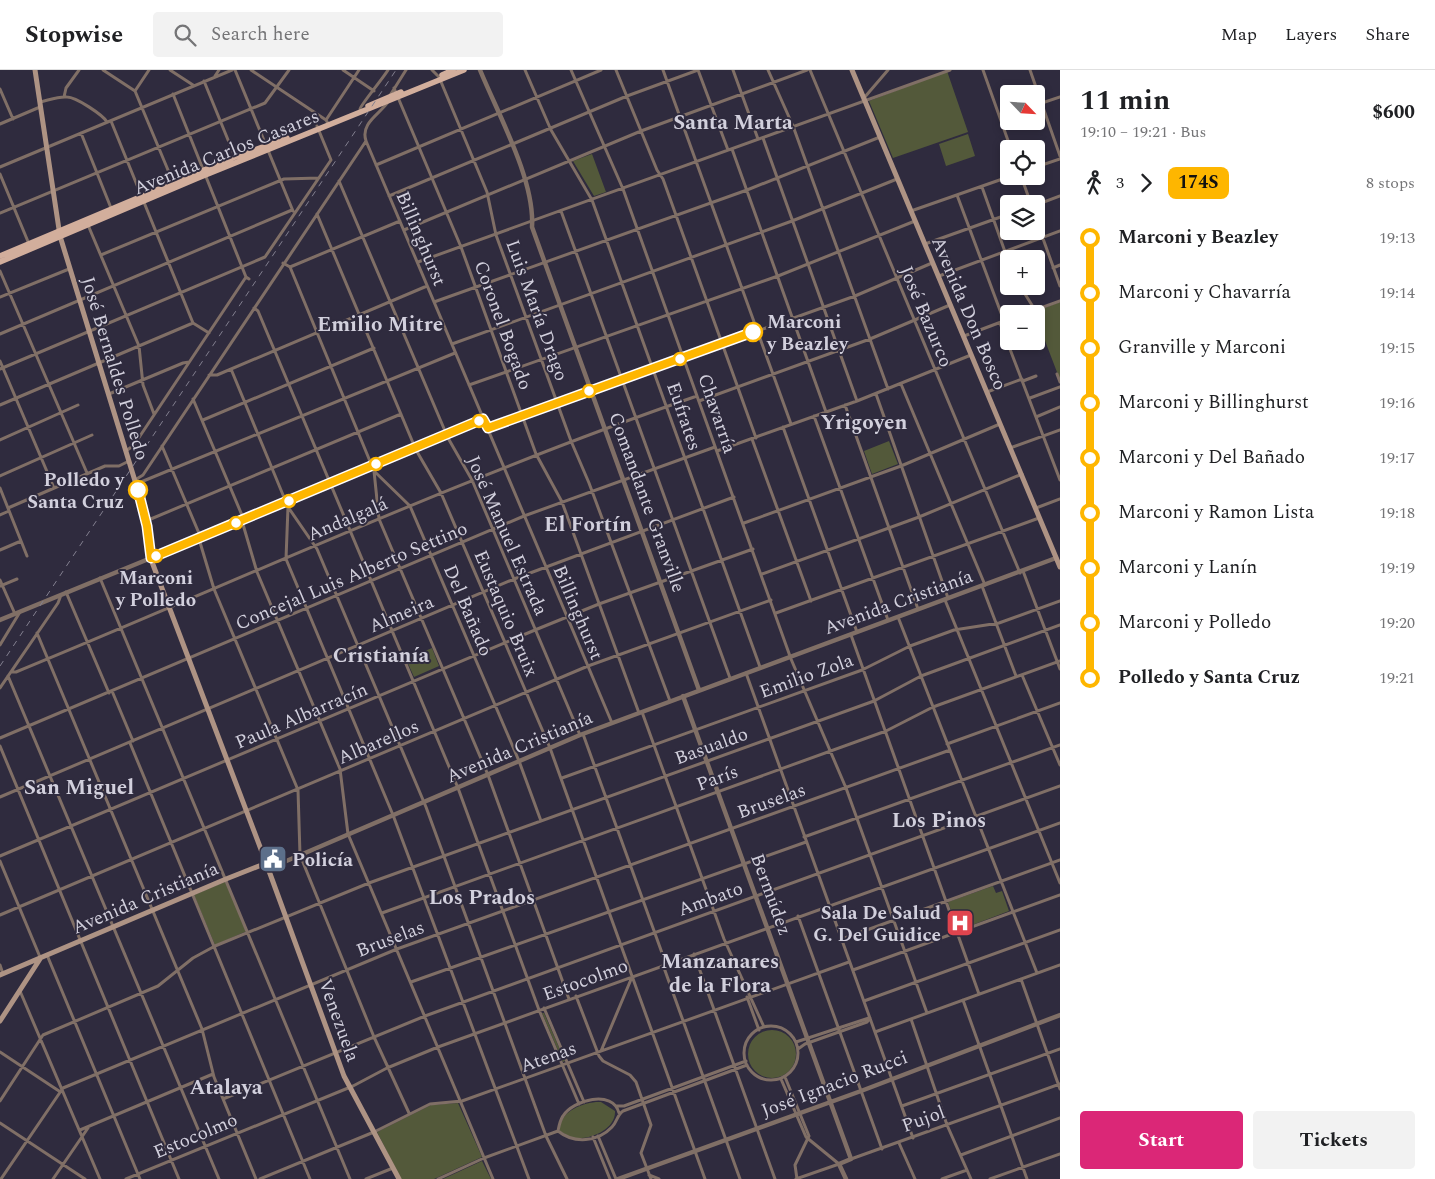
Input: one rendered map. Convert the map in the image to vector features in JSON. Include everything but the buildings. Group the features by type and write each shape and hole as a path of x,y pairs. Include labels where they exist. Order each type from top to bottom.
{"main road":[{"name":"José Bernaldes Polledo","path":"35,70 60,234 136,482 146,521 151,558 267,865"},
{"name":"Avenida Carlos Casares","path":"439,78 454,70"},
{"name":"Avenida Carlos Casares","path":"328,122 389,99 397,93 464,70"},
{"name":"Avenida Don Bosco","path":"852,70 1010,448 1058,557 1060,567"},
{"name":"Avenida Carlos Casares","path":"0,256 88,224 204,172 389,99"},
{"name":"Avenida Carlos Casares","path":"0,262 112,209 142,199 173,183 204,172 235,157 267,147"},
{"name":"Avenida Cristianía","path":"2,974 226,879 259,866 267,865"},
{"name":"Venezuela","path":"267,865 335,1052 350,1087 399,1179"},
{"path":"0,1021 40,958"}],"street":[{"path":"64,97 66,88 79,70"},
{"path":"103,70 135,91 173,183"},
{"path":"135,91 149,70"},
{"path":"170,70 194,86"},
{"path":"214,76 219,70"},
{"path":"0,167 204,82 214,76 233,70 294,212"},
{"path":"251,70 328,122 360,70"},
{"path":"0,213 267,102 289,70"},
{"path":"343,70 374,91"},
{"path":"360,109 361,105 374,91 388,70"},
{"path":"136,482 143,475 366,141 364,134 367,125 389,99 397,93 406,70"},
{"name":"Luis María Drago","path":"432,70 439,78 488,195 496,235 510,274 670,701"},
{"name":"Comandante Granville","path":"480,70 525,179 532,227 699,690"},
{"name":"Eufrates","path":"525,70 550,128 592,200 760,667"},
{"name":"Chavarría","path":"571,70 623,189 791,656 846,788 927,1013"},
{"path":"376,165 601,70"},
{"path":"616,70 661,175 692,257 811,601"},
{"path":"663,70 791,424"},
{"path":"389,196 627,96 698,70 747,190 826,412"},
{"path":"733,70 778,178 857,401"},
{"path":"768,70 775,82 793,126 888,389"},
{"path":"404,230 642,131 809,70"},
{"name":"José Bazurco","path":"809,70 915,319 963,439 1037,609 1059,662 1060,669"},
{"path":"864,99 888,70"},
{"path":"418,262 829,114 864,99 878,96 942,71 950,70"},
{"path":"983,70 1000,118"},
{"path":"1030,70 1035,85"},
{"path":"204,82 235,157"},
{"path":"0,89 13,119"},
{"path":"872,89 878,96"},
{"name":"Coronel Bogado","path":"397,93 461,247 536,454 562,502 618,655 666,776 714,911 747,992"},
{"path":"126,451 134,445 247,278 173,94"},
{"path":"0,124 40,105 64,97 72,97 109,121 127,160 193,323 209,333"},
{"path":"1045,102 1060,97"},
{"path":"1045,114 1060,157 1045,163"},
{"path":"1,368 265,257 331,160 318,128"},
{"path":"80,133 112,209"},
{"path":"434,302 747,190 808,167 880,136"},
{"name":"Billinghurst","path":"366,141 612,723"},
{"path":"0,174 30,244"},
{"path":"101,255 281,180 320,178"},
{"path":"452,344 823,210 897,179"},
{"path":"911,211 1000,180"},
{"name":"José Manuel Estrada","path":"339,181 446,434 472,480 595,766 631,864 664,964 740,1179"},
{"path":"982,187 1005,250"},
{"path":"958,195 1000,316"},
{"path":"1045,201 1060,196"},
{"path":"561,211 730,678"},
{"path":"0,334 168,262 294,212"},
{"name":"Eustaquio Bruix","path":"317,214 415,448 441,493 550,748 705,1179"},
{"path":"924,244 1000,217"},
{"path":"470,385 778,276 839,253 915,220"},
{"path":"283,263 290,267 400,221"},
{"path":"88,224 139,346 142,380 154,414"},
{"path":"1045,236 1060,231"},
{"path":"1008,250 1035,240"},
{"path":"1044,240 1060,286"},
{"path":"939,276 1000,253"},
{"path":"488,428 855,296 932,263"},
{"path":"1054,268 1060,266"},
{"name":"Del Bañado","path":"290,267 374,471 410,506 519,761 541,821"},
{"path":"0,297 70,268"},
{"path":"0,271 87,473"},
{"path":"209,375 217,375 427,286"},
{"path":"1045,306 1060,301"},
{"path":"699,401 870,339 951,305"},
{"path":"254,308 258,311 370,582 458,788 539,1010 579,1104"},
{"path":"0,405 193,323"},
{"path":"964,336 1000,323"},
{"path":"203,420 374,348"},
{"path":"1012,350 1060,480"},
{"path":"136,482 216,452 455,353"},
{"path":"717,451 876,394 971,355"},
{"path":"0,361 1,368 16,398 54,488"},
{"path":"109,394 189,362"},
{"path":"231,369 287,502 286,559 394,814 449,968 529,1179"},
{"path":"1057,374 1060,382"},
{"path":"987,392 1036,376"},
{"path":"901,384 968,544 995,624 1016,676"},
{"path":"1030,398 1060,387"},
{"path":"876,394 934,556 967,659 1060,883"},
{"name":"Andalgalá","path":"11,672 16,672 122,629 503,467 697,396"},
{"path":"193,399 243,520 257,572 340,772 348,834 493,1179"},
{"path":"845,405 918,609"},
{"path":"0,440 78,406"},
{"path":"1036,416 1060,407"},
{"path":"146,521 401,414"},
{"path":"814,416 888,621"},
{"path":"0,620 483,419"},
{"path":"744,523 901,466 1000,424"},
{"path":"783,428 857,632"},
{"path":"1010,448 1060,430"},
{"path":"0,476 92,435"},
{"path":"162,445 200,538 214,590 298,790 300,855 318,904 387,1068 409,1113"},
{"name":"Concejal Luis Alberto Settino","path":"0,738 278,622 524,516 715,447"},
{"path":"0,515 87,473 104,466 119,466 129,461"},
{"path":"374,471 379,519 488,775 569,999"},
{"path":"762,574 919,517 1022,474"},
{"path":"0,488 27,556"},
{"name":"Almeira","path":"0,797 358,647 514,579 642,530 734,498"},
{"path":"1036,508 1060,499"},
{"path":"288,507 316,547 401,746 424,802 546,1136 567,1179"},
{"path":"776,613 1040,518"},
{"path":"0,550 21,541"},
{"name":"Paula Albarracín","path":"0,856 228,762 505,642 599,604 753,549"},
{"name":"Avenida Cristianía","path":"267,865 277,865 581,735 1058,557"},
{"path":"100,578 350,1179"},
{"path":"1,586 17,579"},
{"path":"0,580 1,586 18,613"},
{"path":"0,688 64,593"},
{"path":"64,593 131,742 150,793 310,1179"},
{"name":"Albarellos","path":"0,915 588,666 771,600"},
{"name":"Emilio Zola","path":"562,778 862,670 910,646 956,629 995,624 1060,600"},
{"path":"0,645 18,613"},
{"path":"898,617 1037,973"},
{"name":"Basualdo","path":"369,883 874,701 921,676 1060,625"},
{"path":"38,633 202,1029 213,1074 258,1179"},
{"path":"851,635 980,994"},
{"name":"París","path":"382,913 885,731 933,706 1059,662"},
{"path":"745,673 913,1138"},
{"path":"1022,674 1060,765"},
{"path":"8,676 52,776 219,1179"},
{"name":"Bermúdez","path":"683,696 852,1159"},
{"path":"947,744 1060,703"},
{"path":"804,837 1060,745"},
{"path":"0,746 180,1179"},
{"name":"Bruselas","path":"1,1179 63,1088 396,949 950,750"},
{"name":"Ambato","path":"223,1098 425,1016 1060,786"},
{"name":"Estocolmo","path":"126,1179 350,1087 387,1068 438,1047 664,964 882,888 1060,823"},
{"path":"411,982 642,898 703,880 806,842"},
{"path":"842,939 1060,860"},
{"path":"0,861 40,958"},
{"path":"0,1101 43,1035 142,994 161,984 200,954 215,946 369,883"},
{"path":"852,970 1060,895"},
{"path":"798,916 882,1149"},
{"path":"864,1001 1060,930"},
{"path":"694,954 775,1179"},
{"path":"47,955 140,1179"},
{"name":"Atenas","path":"258,1179 374,1132 434,1102 461,1101 495,1090 849,962"},
{"path":"0,965 2,974"},
{"path":"875,1032 1060,965"},
{"path":"599,1051 630,986 632,976"},
{"path":"1022,979 1059,1086"},
{"path":"630,986 635,984"},
{"path":"20,991 42,1038 100,1179"},
{"path":"747,992 751,996 764,1028"},
{"path":"747,992 747,998 759,1030"},
{"path":"576,996 604,1061 632,1076 643,1101 650,1125 641,1152 650,1177 659,1179"},
{"path":"963,1000 1027,1179"},
{"path":"544,1008 584,1102"},
{"name":"José Ignacio Rucci","path":"617,1179 861,1091 979,1044 1060,1015"},
{"path":"796,1042 809,1040 870,1018"},
{"path":"911,1019 947,1125 971,1179"},
{"path":"764,1028 781,1028 791,1035 796,1042 798,1049 796,1065 783,1078 773,1080 761,1078 754,1074 746,1063 746,1045 752,1034 764,1028"},
{"path":"798,1049 809,1040"},
{"path":"902,1106 1060,1049"},
{"path":"0,1052 59,1092"},
{"path":"558,1131 572,1139 593,1138 611,1128 620,1114 643,1101 746,1063"},
{"path":"80,1130 213,1074"},
{"path":"783,1078 797,1114 809,1136 795,1165 796,1179"},
{"name":"Pujol","path":"796,1179 1000,1105 1059,1086"},
{"path":"438,1179 484,1158 558,1131 563,1116 584,1102 602,1099 616,1106 620,1114"},
{"path":"616,1106 643,1101"},
{"path":"961,1154 1060,1118"},
{"path":"0,1123 84,1179"},
{"path":"53,1179 89,1126"},
{"path":"598,1135 617,1179"},
{"path":"593,1138 610,1179"},
{"path":"808,1140 839,1164 846,1179"},
{"path":"899,1143 915,1179"},
{"path":"990,1179 1060,1154"},
{"path":"366,1179 393,1168"},
{"path":"942,1179 967,1170"}],"green space":[{"path":"947,71 968,132 893,158 869,101"},
{"path":"968,134 975,156 946,166 939,144"},
{"path":"592,154 606,192 594,196 573,161"},
{"path":"1060,302 1060,380 1045,341 1045,308"},
{"path":"889,441 898,464 872,474 864,451"},
{"path":"432,648 439,666 414,677 406,659"},
{"path":"227,881 247,931 215,945 194,895"},
{"path":"993,886 996,893 1002,891 1009,911 967,927 964,919 955,922 948,902"},
{"path":"542,1013 544,1013 565,1061 563,1062"},
{"path":"767,1030 777,1030 789,1037 796,1049 796,1059 789,1071 777,1078 767,1078 759,1074 752,1067 748,1059 748,1049 752,1041 759,1034"},
{"path":"601,1102 615,1111 614,1117 607,1128 595,1135 581,1138 569,1137 560,1131 560,1124 567,1113 587,1103"},
{"path":"458,1103 482,1157 434,1179 401,1179 377,1132 431,1105"},
{"path":"482,1161 491,1179 443,1179"}],"railway":[{"path":"0,666 396,70"}],"bus line":[{"name":"174S","path":"138,490 147,526 151,558 483,419 488,428 753,332"}],"place":[{"name":"Marconi y Beazley","path":"753,332"},
{"name":"Polledo y Santa Cruz","path":"138,490"},
{"name":"Marconi y Polledo","path":"156,556"},
{"name":"Policía","path":"273,859"},
{"name":"Sala De Salud G. Del Guidice","path":"960,923"}],"district":[{"name":"Santa Marta","path":"733,122"},
{"name":"Emilio Mitre","path":"380,324"},
{"name":"Yrigoyen","path":"864,422"},
{"name":"El Fortín","path":"588,524"},
{"name":"Cristianía","path":"381,655"},
{"name":"San Miguel","path":"79,787"},
{"name":"Los Pinos","path":"939,820"},
{"name":"Los Prados","path":"482,897"},
{"name":"Manzanares de la Flora","path":"720,973"},
{"name":"Atalaya","path":"226,1087"}]}
